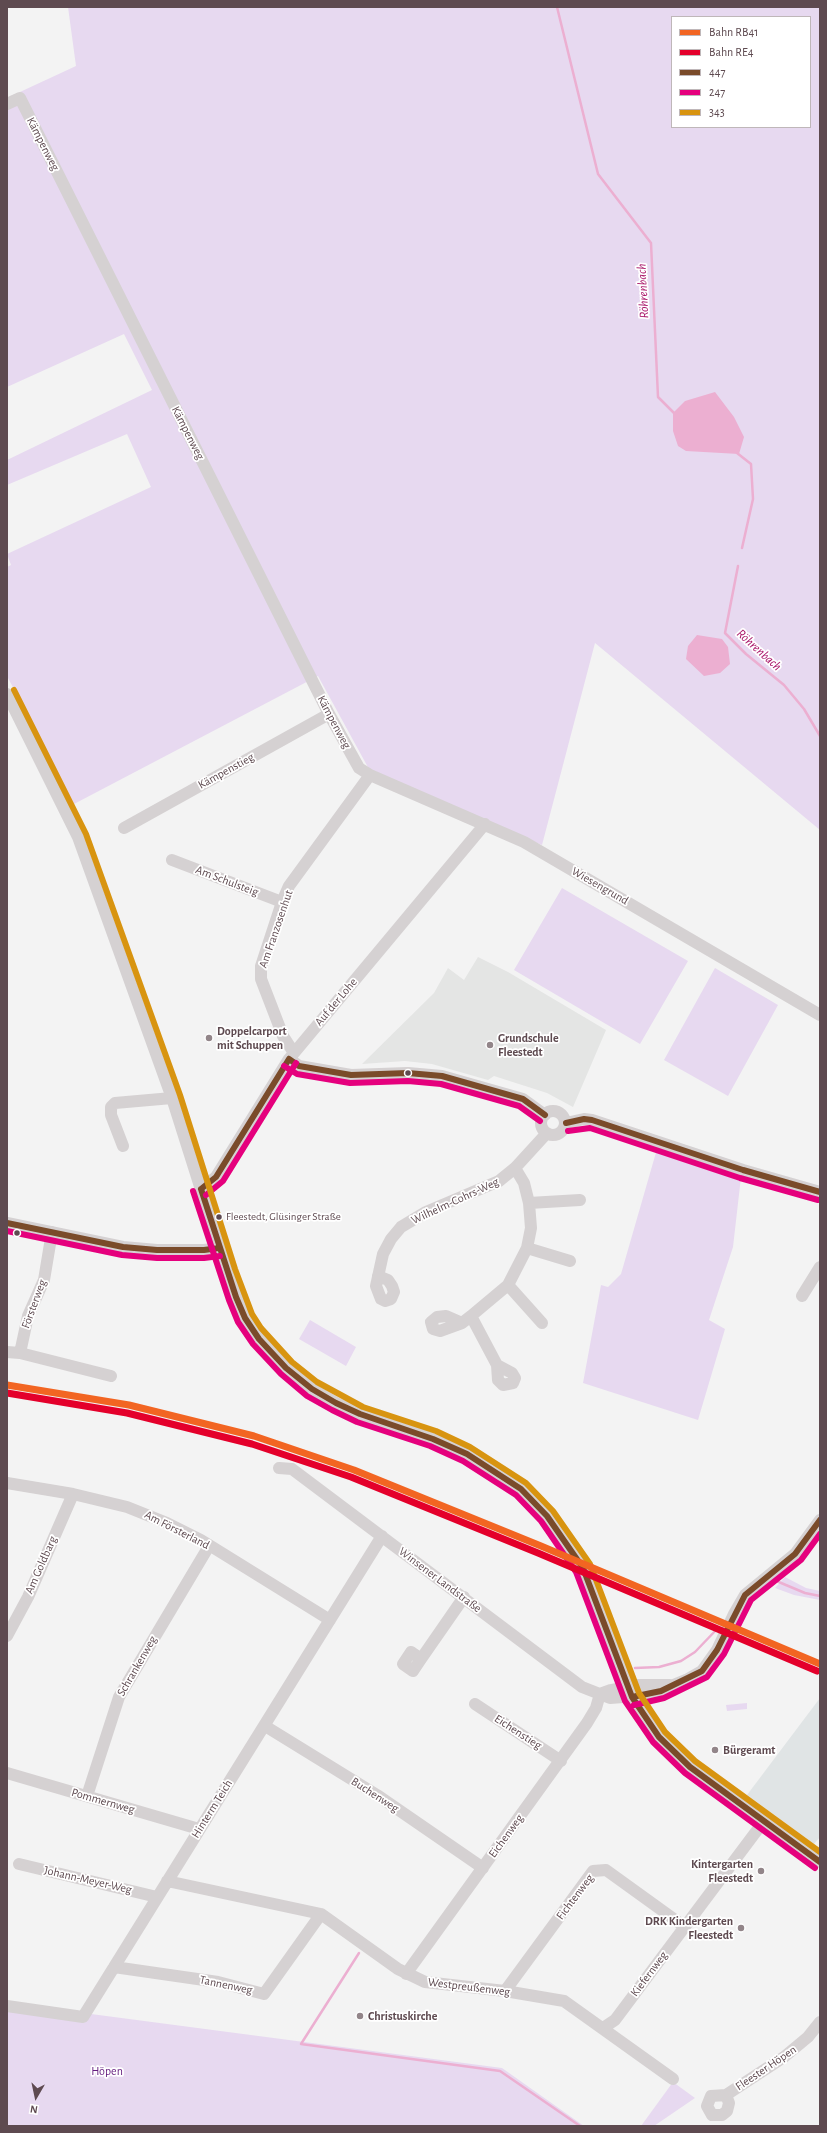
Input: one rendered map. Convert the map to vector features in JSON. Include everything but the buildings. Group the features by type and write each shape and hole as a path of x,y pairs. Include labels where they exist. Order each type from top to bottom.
{"street":[{"name":"Kämpenweg","path":"7,104 20,98 329,714 359,768 370,775"},
{"path":"7,694 78,837 172,1098 236,1297 245,1318 259,1339 286,1368 312,1389 336,1403 360,1414 433,1439 467,1454 500,1474 520,1489 547,1516 583,1568 630,1692 651,1726 671,1750 690,1767 820,1862"},
{"name":"Kämpenstieg","path":"124,828 329,714"},
{"name":"Wiesengrund","path":"370,775 524,842 820,1015"},
{"name":"Am Franzosenhut","path":"292,1056 261,979 261,966 282,902 289,886 370,775"},
{"name":"Auf der Lohe","path":"201,1189 216,1177 292,1056 485,824"},
{"name":"Am Schulsteig","path":"172,860 282,902"},
{"path":"292,1056 299,1066 351,1075 408,1073 442,1076 523,1099 544,1115"},
{"path":"123,1146 111,1114 111,1107 115,1104 172,1098"},
{"path":"551,1111 558,1111 563,1116 566,1123 564,1128 557,1134 547,1133 542,1124 544,1115 551,1111"},
{"path":"566,1123 584,1119 592,1120 743,1170 820,1192"},
{"name":"Wilhelm-Cohrs-Weg","path":"378,1276 383,1254 390,1239 401,1227 426,1212 499,1181 515,1168 547,1133"},
{"path":"497,1365 466,1319 508,1285 527,1248 531,1228 529,1203 524,1183 515,1168"},
{"path":"529,1203 580,1200"},
{"path":"7,1223 130,1247 204,1250 219,1248"},
{"name":"Försterweg","path":"20,1353 28,1316 44,1280 52,1232"},
{"path":"527,1248 570,1261"},
{"path":"802,1296 820,1267"},
{"path":"508,1285 542,1323"},
{"path":"7,1352 20,1353 111,1376"},
{"name":"Winsener Landstraße","path":"279,1468 292,1469 582,1687 610,1698 630,1692 649,1695 697,1675 707,1666 717,1650 736,1609 746,1595 795,1554 820,1520"},
{"name":"Am Försterland","path":"7,1483 72,1494 127,1506 167,1523 209,1546 330,1620"},
{"name":"Am Goldbarg","path":"7,1636 28,1597 72,1494"},
{"name":"Hinterm Teich","path":"7,2006 83,2017 199,1828 265,1726 382,1536"},
{"name":"Schrankenweg","path":"87,1796 119,1697 209,1546"},
{"path":"421,1659 464,1597"},
{"name":"Eichenweg","path":"406,1974 593,1714 600,1694"},
{"name":"Eichenstieg","path":"475,1704 560,1761"},
{"name":"Buchenweg","path":"265,1726 377,1795 483,1868"},
{"name":"Pommernweg","path":"7,1773 199,1828"},
{"name":"Kiefernweg","path":"603,2028 615,2020 764,1821"},
{"name":"Johann-Meyer-Weg","path":"18,1864 157,1897"},
{"name":"Fichtenweg","path":"505,1991 593,1871 606,1870 685,1927"},
{"name":"Westpreußenweg","path":"167,1881 321,1914 406,1974 425,1982 505,1991 564,2001 673,2079"},
{"name":"Tannenweg","path":"114,1968 218,1982 264,1994 321,1914"},
{"name":"Fleester Höpen","path":"726,2095 784,2057 808,2037 820,2022"}],"shaded area":[{"path":"715,392 734,417 744,437 739,454 686,451 678,446 673,431 673,413 685,401"},
{"path":"697,635 722,639 728,647 730,664 720,673 704,676 686,659 688,646"},
{"name":"Grundschule Fleestedt","path":"478,957 508,972 606,1030 573,1107 547,1093 494,1076 488,1080 432,1064 405,1061 362,1064 434,993 448,968 464,980"},
{"path":"820,1698 820,1837 814,1844 747,1795"}],"green space":[{"path":"68,7 820,7 820,830 595,643 542,845 370,771 318,676 74,804 7,676 7,567 11,565 7,554 151,487 127,434 7,485 7,460 152,390 124,334 7,387 7,98 76,66"},
{"path":"562,888 688,961 640,1044 514,970"},
{"path":"715,968 778,1005 728,1096 664,1060"},
{"path":"657,1149 741,1177 733,1247 709,1320 725,1329 698,1420 583,1383 601,1285 608,1287 621,1274"},
{"path":"310,1320 356,1347 346,1366 299,1339"},
{"path":"785,1577 806,1588 820,1591 820,1600 794,1595 775,1588"},
{"path":"747,1703 747,1709 727,1711 726,1705"},
{"name":"Höpen","path":"7,2010 91,2014 502,2068 584,2126 7,2126"},
{"path":"673,2082 695,2098 654,2126 641,2126"}],"waterway":[{"name":"Röhrenbach","path":"557,7 598,174 651,243 658,397 675,414"},
{"name":"Röhrenbach","path":"737,453 751,464 753,499 742,548"},
{"name":"Röhrenbach","path":"738,566 725,633 746,654 784,685 804,709 820,736"},
{"name":"Röhrenbach","path":"774,1580 805,1593 820,1596"},
{"name":"Röhrenbach","path":"635,1668 659,1667 681,1661 695,1652 718,1628"},
{"path":"359,1953 301,2044 500,2071 580,2126"}],"rail line":[{"name":"RB41","path":"7,1385 129,1405 254,1436 354,1470 541,1546 820,1664"},
{"name":"RE4","path":"7,1393 127,1413 252,1444 351,1477 538,1553 817,1671"}],"transit line":[{"name":"343","path":"14,690 86,834 180,1095 235,1269 252,1314 261,1328 292,1362 317,1382 363,1407 436,1431 470,1447 526,1483 553,1511 590,1564 639,1693 665,1732 695,1761 820,1852"},
{"name":"447","path":"289,1059 299,1066 351,1075 408,1073 442,1076 523,1099 545,1115"},
{"name":"447","path":"201,1189 216,1177 289,1059"},
{"name":"247","path":"206,1195 223,1181 296,1063"},
{"name":"247","path":"284,1066 297,1074 350,1083 408,1081 441,1084 519,1106 540,1121"},
{"name":"447","path":"566,1123 584,1119 592,1120 743,1170 820,1192"},
{"name":"247","path":"568,1131 590,1128 740,1178 818,1200"},
{"name":"447","path":"201,1189 236,1297 245,1318 259,1339 286,1368 312,1389 336,1403 360,1414 433,1439 467,1454 521,1489 547,1516 583,1568 632,1697 659,1737 690,1767 820,1862"},
{"name":"247","path":"193,1191 229,1300 238,1322 253,1344 281,1374 307,1396 357,1422 430,1446 463,1461 516,1495 541,1521 576,1572 625,1701 653,1742 685,1773 815,1868"},
{"name":"447","path":"7,1223 123,1247 157,1250 204,1250 219,1248"},
{"name":"247","path":"7,1231 122,1255 157,1258 204,1258 220,1256"},
{"name":"447","path":"632,1697 661,1691 702,1671 717,1650 745,1595 795,1554 820,1520"},
{"name":"247","path":"634,1705 664,1698 707,1677 724,1654 751,1600 801,1560 820,1534"}],"place":[{"name":"Doppelcarport mit Schuppen","path":"209,1038"},
{"name":"Grundschule Fleestedt","path":"490,1045"},
{"name":"Fleestedt, Glüsinger Straße","path":"219,1217"},
{"name":"Bürgeramt","path":"715,1750"},
{"name":"Kintergarten Fleestedt","path":"761,1871"},
{"name":"DRK Kindergarten Fleestedt","path":"741,1928"},
{"name":"Christuskirche","path":"360,2016"}]}
